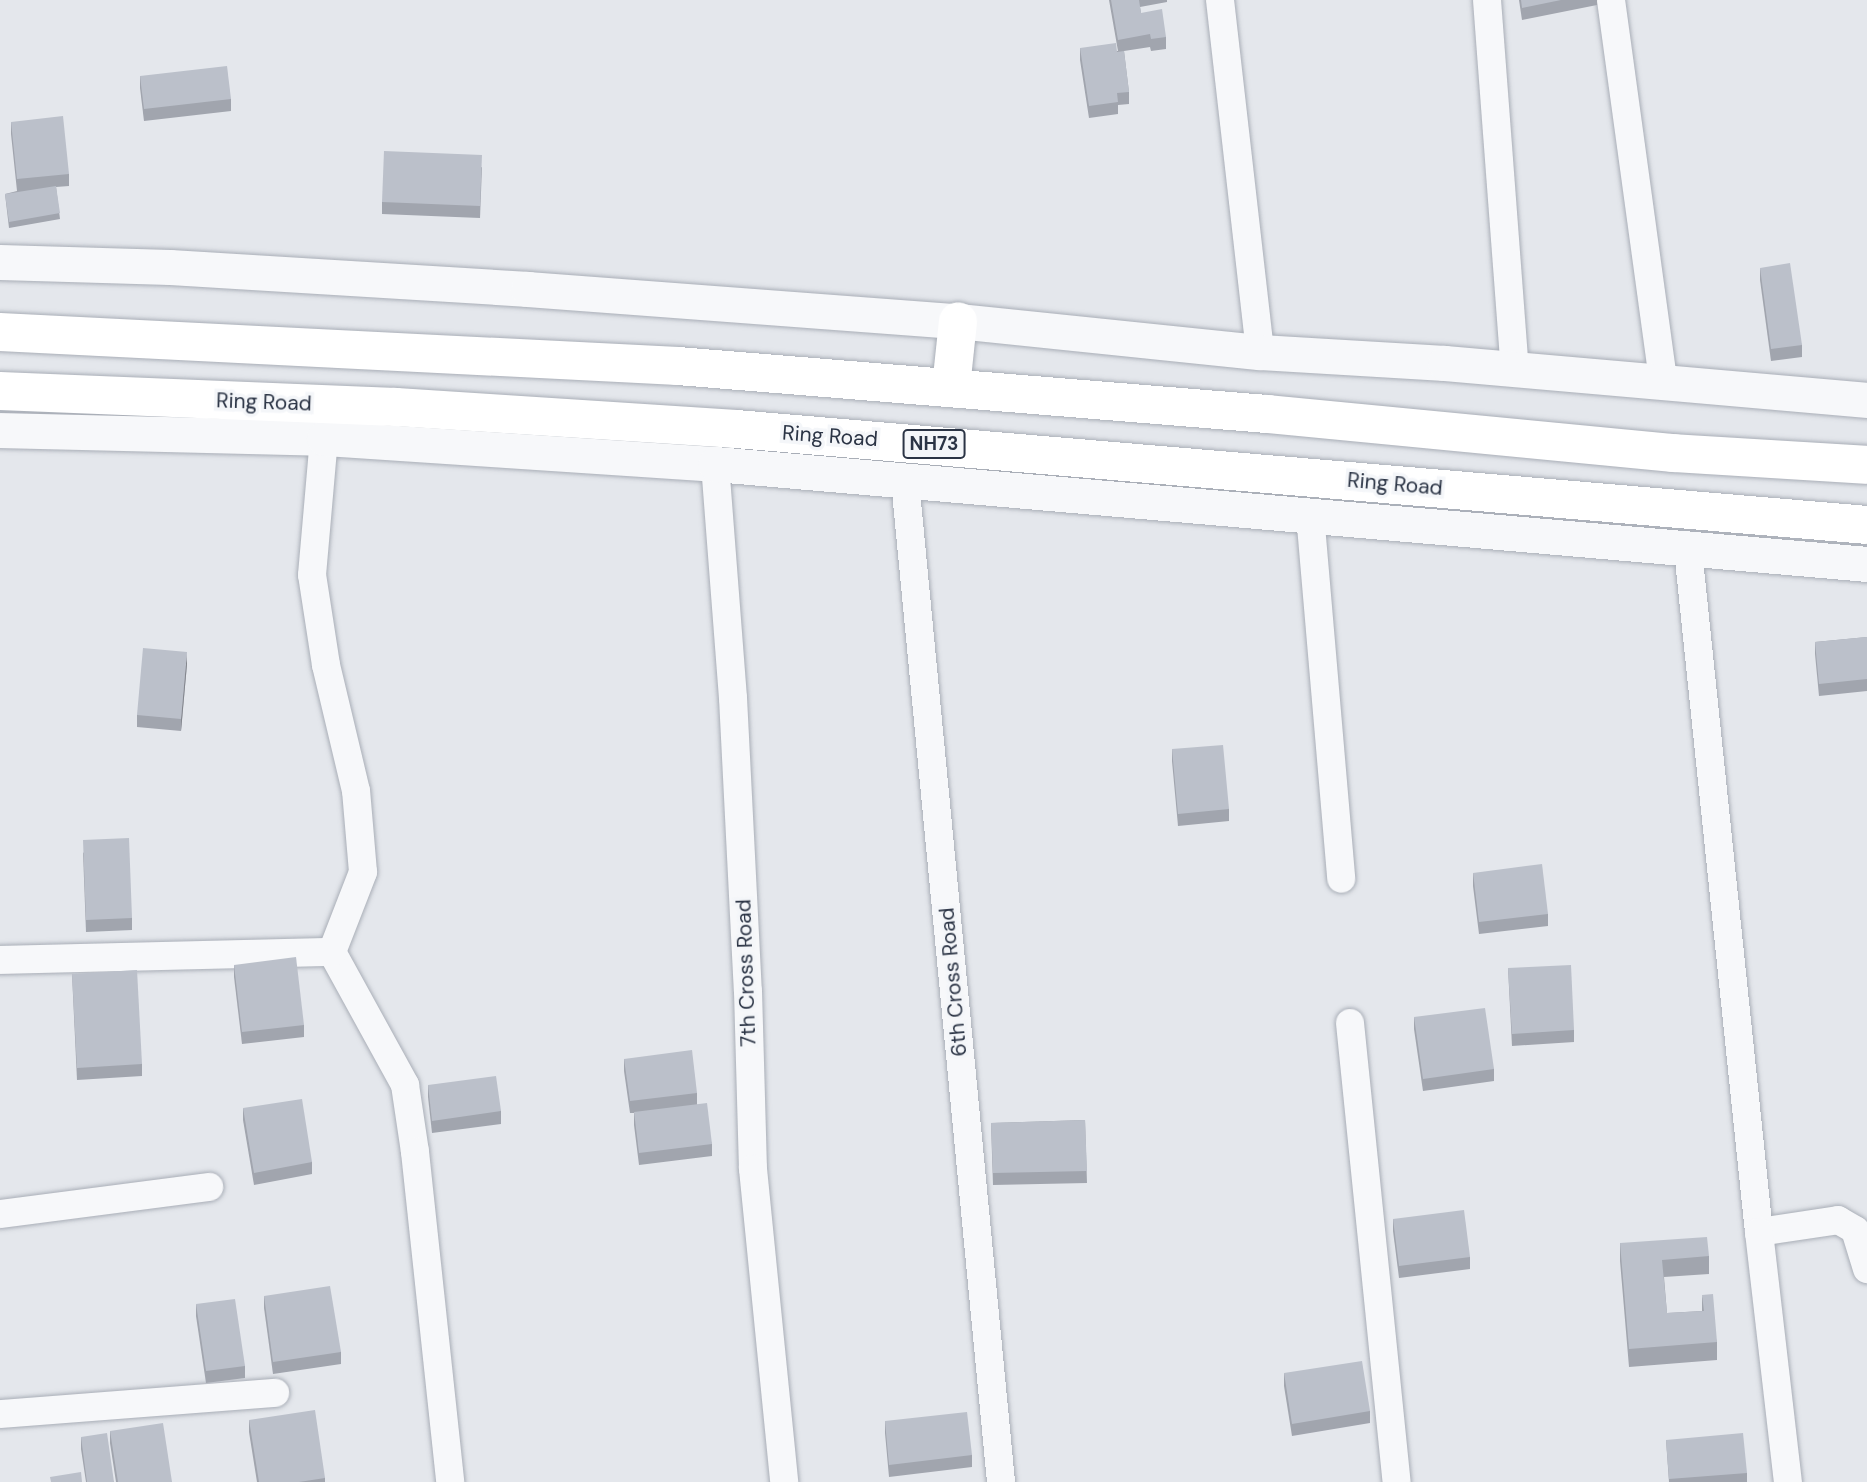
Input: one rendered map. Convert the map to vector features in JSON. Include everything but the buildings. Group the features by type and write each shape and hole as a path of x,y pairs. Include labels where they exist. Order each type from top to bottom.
{"highway":[{"path":"951,387 958,321"},
{"path":"0,332 678,366 951,387 1673,453 1867,465"},
{"path":"522,416 529,358"},
{"name":"Ring Road","path":"0,391 522,416 916,443 1867,525"}],"street":[{"path":"1220,0 1260,352"},
{"path":"1487,0 1515,371"},
{"path":"1611,0 1664,384"},
{"path":"0,262 211,269 958,321 1260,352 1446,363 1867,400"},
{"path":"0,430 324,438 715,464 1867,564"},
{"path":"324,438 312,575 326,666 356,791 363,872 332,952 405,1085 415,1153 450,1482"},
{"name":"7th Cross Road","path":"715,464 733,698 748,992 753,1169 784,1482"},
{"name":"6th Cross Road","path":"905,481 1001,1482"},
{"path":"1310,514 1341,879"},
{"path":"1688,550 1759,1232 1788,1482"},
{"path":"0,960 332,952"},
{"path":"1350,1023 1397,1482"},
{"path":"0,1214 209,1187"},
{"path":"1759,1232 1838,1220 1855,1230 1867,1269"},
{"path":"0,1414 275,1393"}]}
